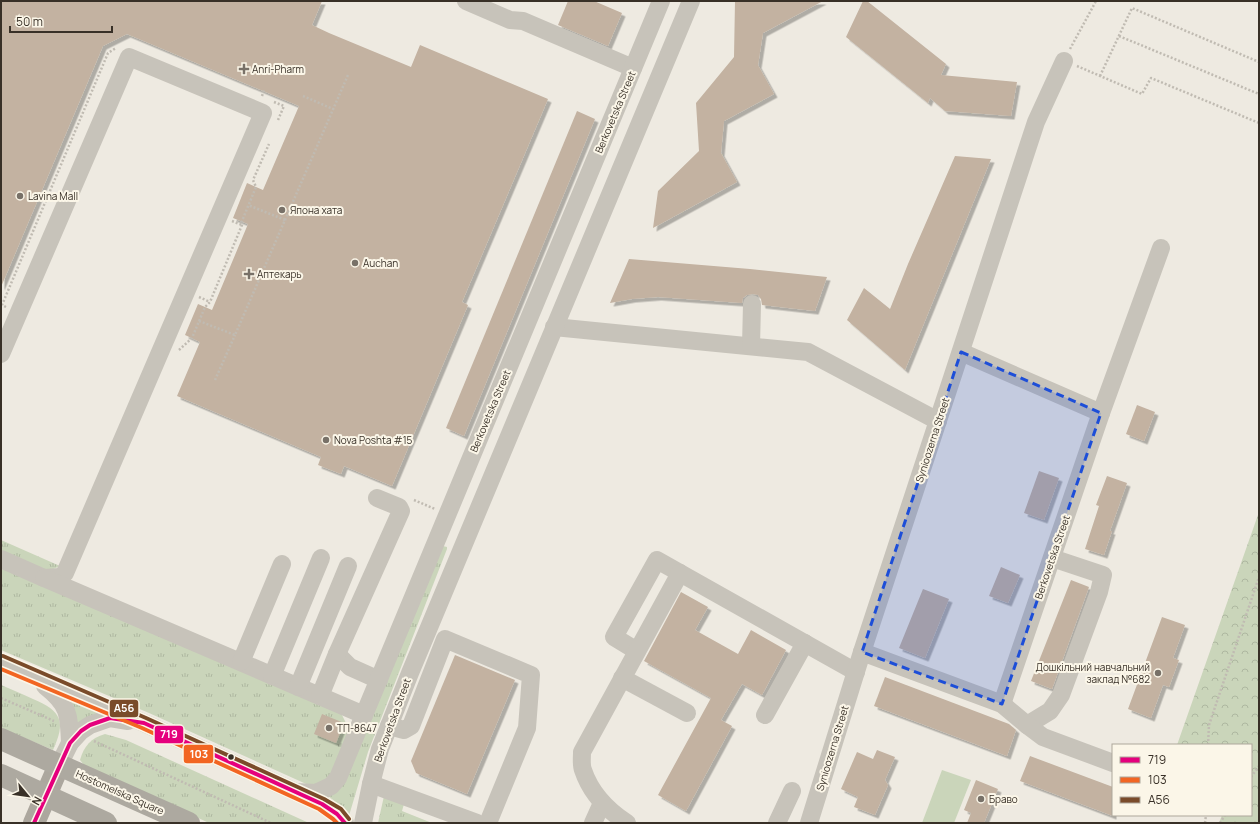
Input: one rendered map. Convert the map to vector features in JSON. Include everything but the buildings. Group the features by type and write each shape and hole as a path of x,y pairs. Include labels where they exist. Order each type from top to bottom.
{"highway":[{"name":"Hostomelska Square","path":"1,740 59,764 189,823"},
{"path":"1,775 106,823"}],"main road":[{"path":"34,823 59,764"}],"street":[{"path":"466,1 510,20 523,21 633,68"},
{"name":"Berkovetska Street","path":"296,792 316,793 331,786 338,778 661,1"},
{"name":"Berkovetska Street","path":"363,823 370,784 380,749 389,726 691,1"},
{"path":"1,354 129,57 263,113 65,573 60,577 44,578"},
{"name":"Synioozerna Street","path":"808,823 862,652 1036,122 1064,61"},
{"name":"Berkovetska Street","path":"1002,704 1101,413 1162,248"},
{"path":"751,346 752,304"},
{"path":"554,327 808,352 938,422"},
{"path":"961,352 1101,413"},
{"path":"320,696 337,654 401,511 399,507 377,498"},
{"path":"272,676 321,558"},
{"path":"1027,725 1050,711 1061,695 1099,592 1103,575 1052,558"},
{"path":"2,560 364,715"},
{"path":"638,651 614,637 657,560 856,672"},
{"path":"241,662 282,564"},
{"path":"298,687 348,566"},
{"path":"627,823 613,814 602,803 590,785 583,769 582,752 680,573"},
{"path":"389,726 404,730 410,726 445,639 531,674 527,728 488,823"},
{"path":"765,715 805,643"},
{"path":"862,652 1002,704 1043,737 1112,763"},
{"path":"337,654 350,667 379,680"},
{"path":"416,659 434,667"},
{"path":"1,662 32,676 56,695 62,702 73,735"},
{"name":"Berkovetska Street","path":"32,676 144,723 322,804 337,814 345,823"},
{"path":"622,678 687,713"},
{"name":"Berkovetska Street","path":"59,764 73,735 90,725 110,718 144,723"},
{"path":"370,784 477,823"},
{"path":"777,823 792,791"},
{"path":"593,823 602,803"}],"path":[{"path":"1096,1 1064,61 1142,94 1151,78 1259,123"},
{"path":"1100,76 1132,8 1259,62"},
{"path":"1119,36 1259,94"},
{"path":"215,380 348,75"},
{"path":"303,96 333,109"},
{"path":"248,204 285,220"},
{"path":"192,338 205,307 210,302 242,222"},
{"path":"1,305 1,308"},
{"path":"199,321 235,335"},
{"path":"399,507 410,499 439,510"},
{"path":"1208,744 1209,725 1259,577"},
{"path":"1,698 73,735 271,823"},
{"path":"1252,776 1259,766"}],"highlighted area":[{"path":"961,352 1101,413 1002,704 862,652"}],"green space":[{"path":"1259,512 1259,823 1219,823 1222,816 1252,816 1252,744 1177,744"},
{"path":"1,540 60,566 49,571 1,551"},
{"path":"443,546 447,547 447,549 368,752 348,819 341,806 328,796"},
{"path":"3,569 341,713 347,725 349,734 331,778 311,786 149,713 1,650 1,570"},
{"path":"1,685 43,703 56,713 59,718 60,725 53,750 1,728"},
{"path":"67,694 106,710 75,735"},
{"path":"105,734 126,740 309,823 209,823 84,765 80,760 86,747 92,740"},
{"path":"942,770 971,780 954,823 922,823"},
{"path":"384,796 404,804 402,811 432,823 378,823"}],"transit line":[{"name":"А56","path":"3,656 146,718 324,799 341,809 349,819"},
{"name":"103","path":"1,669 142,728 319,809 337,823"},
{"name":"719","path":"34,823 70,743 81,731 90,725 110,718 144,723 322,804 337,814 345,823"}],"place":[{"name":"Anri-Pharm","path":"244,69"},
{"name":"Lavina Mall","path":"20,196"},
{"name":"Япона хата","path":"282,210"},
{"name":"Auchan","path":"355,263"},
{"name":"Аптекарь","path":"249,274"},
{"name":"Nova Poshta #15","path":"326,440"},
{"name":"Дошкільний навчальний заклад №682","path":"1158,673"},
{"name":"ТП-8647","path":"329,728"},
{"name":"Браво","path":"981,799"}]}
